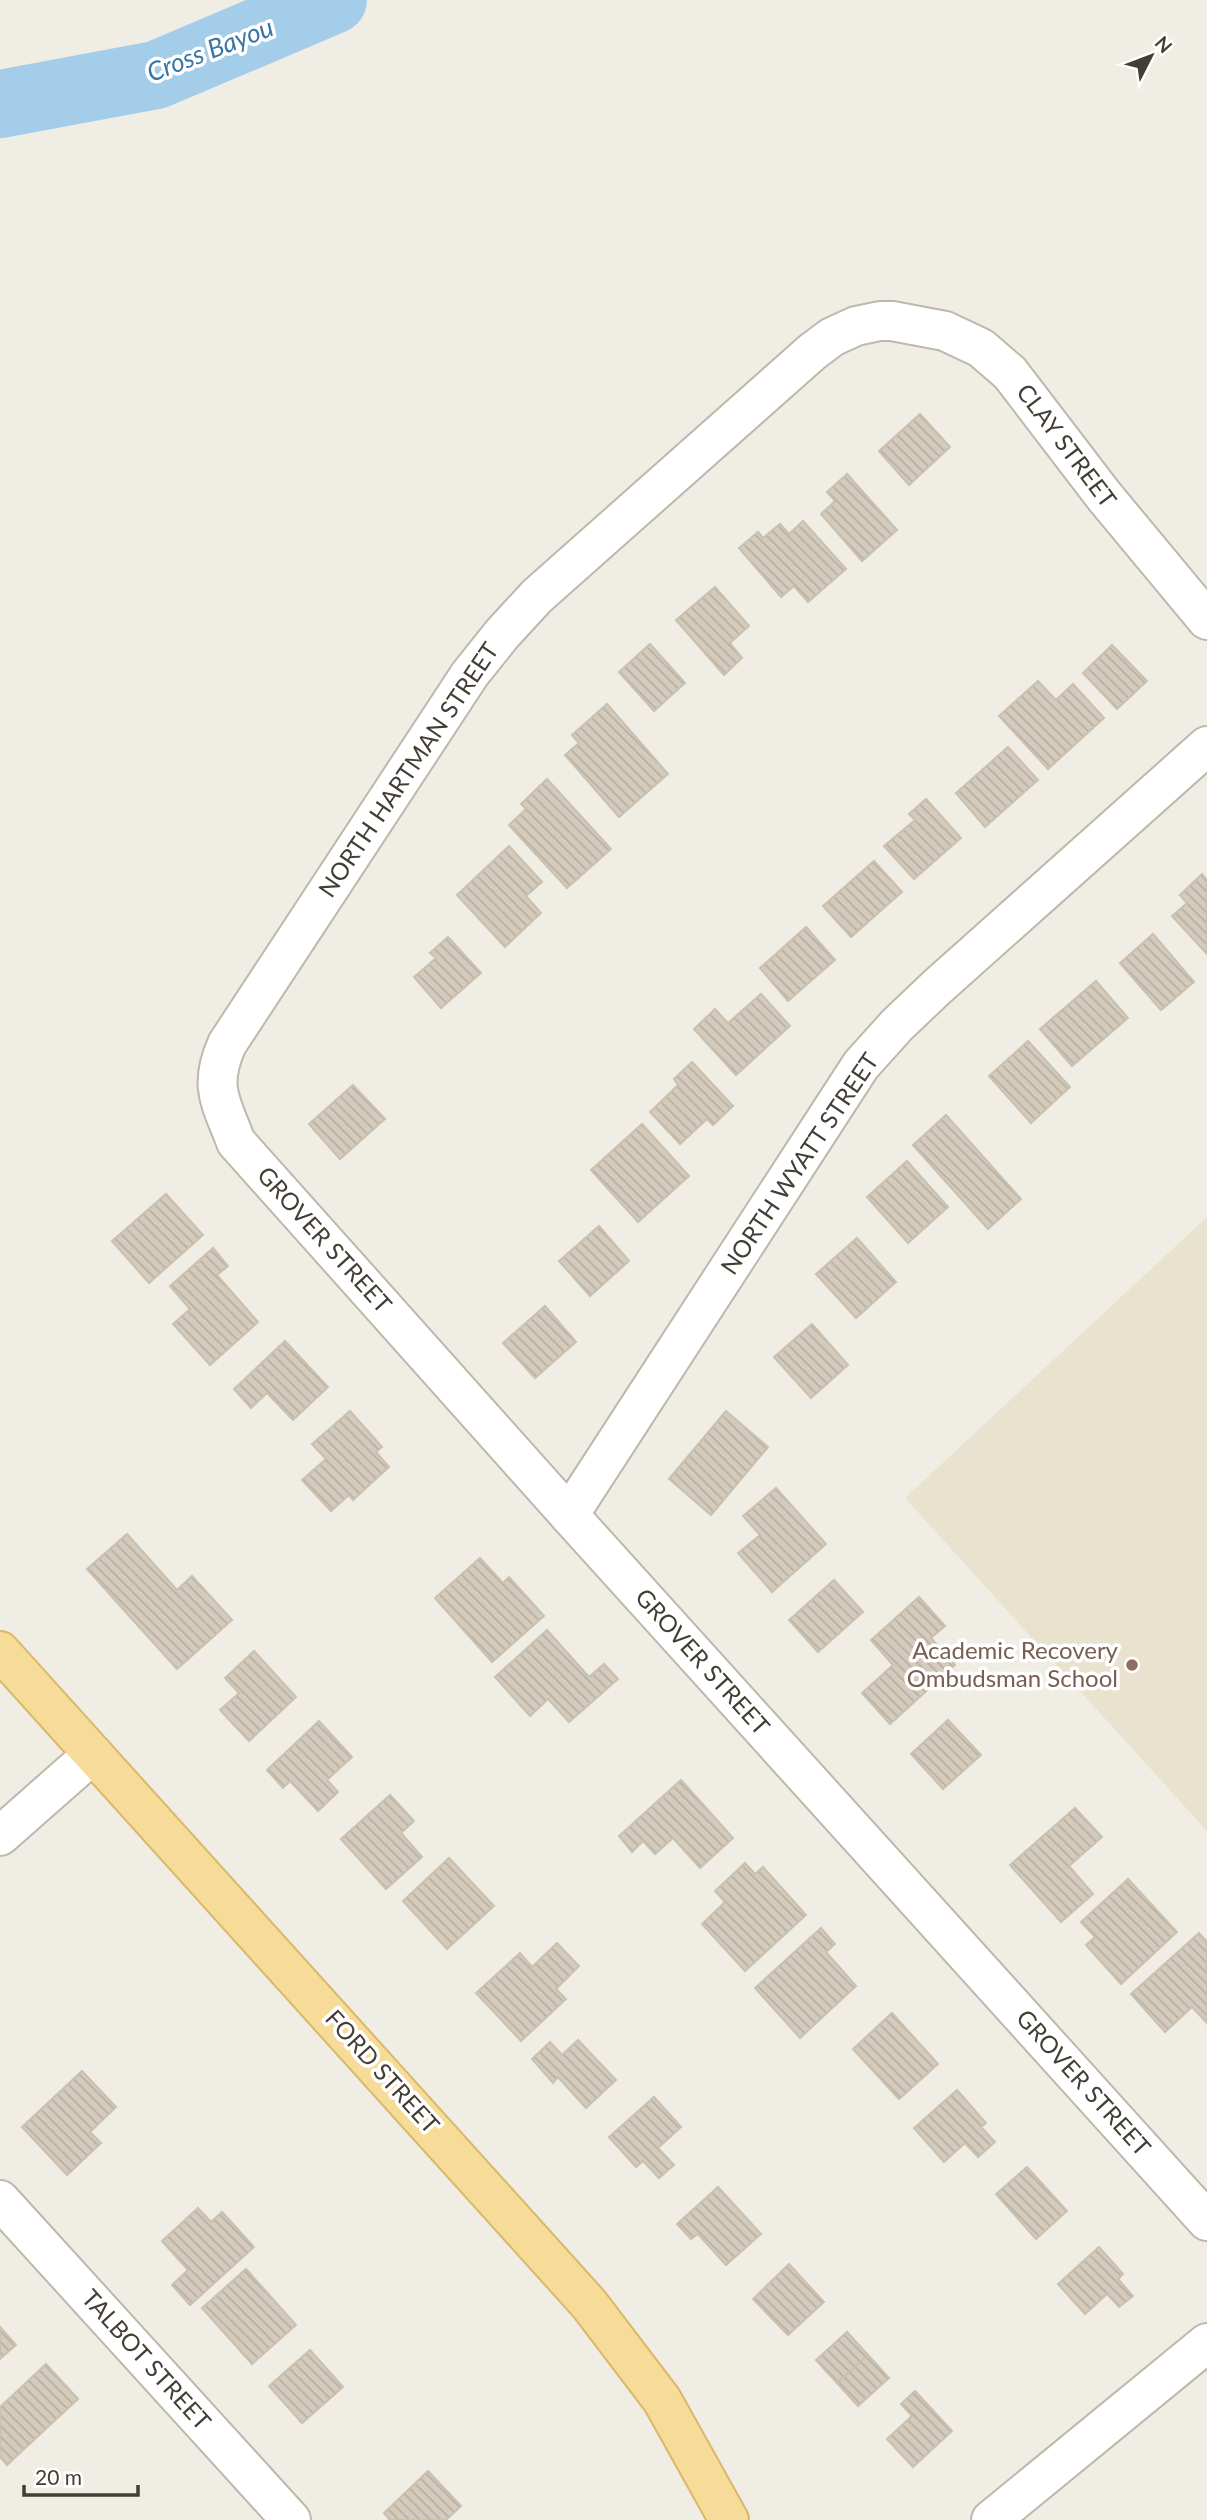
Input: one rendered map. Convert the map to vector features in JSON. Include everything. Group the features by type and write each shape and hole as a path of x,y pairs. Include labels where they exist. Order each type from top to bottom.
{"main road":[{"name":"FORD STREET","path":"0,1651 454,2151 599,2315 662,2400 729,2520"}],"street":[{"name":"CLAY STREET","path":"892,321 945,331 981,348 1010,373 1104,496 1207,620"},
{"name":"NORTH HARTMAN STREET","path":"216,1092 219,1063 227,1044 470,674 502,634 537,596 812,352 832,337 856,326 892,321"},
{"name":"NORTH WYATT STREET","path":"569,1515 861,1066 897,1025 937,987 1207,746"},
{"name":"GROVER STREET","path":"216,1092 236,1142 1207,2221"},
{"path":"0,1836 93,1754"},
{"name":"TALBOT STREET","path":"0,2200 291,2520"},
{"path":"991,2520 1207,2343"}],"shaded area":[{"name":"Academic Recovery Ombudsman School","path":"1207,1217 1207,1831 905,1498"}],"building":[{"path":"920,414 950,447 909,485 879,451"},
{"path":"847,474 897,530 862,561 821,514 835,501 827,492"},
{"path":"803,521 846,569 808,602 794,586 781,597 739,548 758,532 763,538 780,524 789,534"},
{"path":"715,587 749,626 730,643 742,658 724,675 676,620"},
{"path":"650,644 685,683 654,711 619,672"},
{"path":"1112,645 1147,681 1117,709 1083,673"},
{"path":"1038,681 1056,700 1073,684 1104,718 1048,769 999,716"},
{"path":"607,704 668,774 619,817 565,755 579,743 572,735"},
{"path":"1008,747 1038,780 985,827 956,793"},
{"path":"547,779 611,849 567,888 509,825 526,809 521,804"},
{"path":"926,799 961,838 914,879 884,846 915,820 909,814"},
{"path":"509,846 542,882 526,896 541,913 505,947 457,895"},
{"path":"874,861 902,892 851,937 823,906"},
{"path":"1202,874 1207,880 1207,954 1172,916 1187,903 1180,895"},
{"path":"806,927 835,960 788,1001 760,968"},
{"path":"1153,934 1194,982 1161,1010 1120,963"},
{"path":"448,937 481,973 441,1008 414,977 436,958 430,953"},
{"path":"1096,981 1128,1018 1072,1066 1040,1029"},
{"path":"761,994 790,1026 736,1075 694,1029 715,1009 728,1023"},
{"path":"1028,1041 1070,1087 1031,1123 989,1076"},
{"path":"692,1062 733,1106 713,1125 707,1119 680,1144 650,1112 678,1085 674,1079"},
{"path":"353,1085 385,1119 340,1159 309,1124"},
{"path":"946,1115 1021,1199 988,1229 913,1145"},
{"path":"642,1124 689,1176 638,1222 591,1170"},
{"path":"907,1161 948,1207 908,1243 867,1197"},
{"path":"166,1194 203,1235 149,1283 112,1241"},
{"path":"599,1226 629,1261 590,1296 559,1261"},
{"path":"857,1238 896,1282 856,1318 816,1274"},
{"path":"213,1248 228,1266 217,1275 258,1322 210,1365 173,1324 190,1309 170,1286"},
{"path":"545,1306 576,1342 535,1378 503,1343"},
{"path":"812,1324 848,1365 811,1398 774,1357"},
{"path":"285,1341 328,1387 293,1420 267,1393 251,1408 234,1389"},
{"path":"350,1411 382,1447 376,1452 389,1467 353,1500 349,1495 331,1511 302,1480 326,1459 312,1444"},
{"path":"726,1411 768,1447 711,1515 669,1479"},
{"path":"776,1488 826,1544 772,1592 738,1553 760,1535 743,1516"},
{"path":"127,1534 177,1590 192,1576 232,1620 177,1669 87,1569"},
{"path":"480,1558 503,1583 509,1577 544,1616 492,1662 435,1598"},
{"path":"834,1580 863,1612 818,1652 789,1620"},
{"path":"919,1597 945,1626 931,1638 955,1665 890,1724 862,1693 893,1665 871,1640"},
{"path":"547,1630 589,1677 604,1664 618,1679 569,1722 548,1699 530,1716 495,1677"},
{"path":"254,1651 296,1697 249,1741 220,1710 239,1693 225,1678"},
{"path":"948,1720 981,1755 943,1789 911,1754"},
{"path":"319,1721 352,1757 327,1780 338,1792 318,1811 290,1781 283,1788 267,1770"},
{"path":"681,1780 733,1838 700,1868 673,1838 655,1854 643,1841 632,1852 619,1836"},
{"path":"390,1795 414,1821 401,1833 422,1857 386,1889 341,1839"},
{"path":"1075,1808 1102,1837 1069,1866 1093,1894 1061,1922 1010,1865"},
{"path":"449,1858 494,1906 447,1949 403,1901"},
{"path":"745,1863 755,1874 763,1867 806,1915 745,1971 702,1924 725,1902 715,1891"},
{"path":"1128,1879 1177,1932 1121,1984 1086,1945 1095,1937 1081,1922"},
{"path":"821,1928 835,1944 826,1952 856,1986 800,2038 755,1988"},
{"path":"1199,1933 1207,1942 1207,2023 1192,2007 1165,2032 1131,1994"},
{"path":"557,1943 579,1966 556,1989 566,1999 521,2041 476,1993 520,1953 532,1967"},
{"path":"892,2013 938,2064 899,2099 853,2049"},
{"path":"578,2040 616,2080 586,2108 558,2077 553,2083 532,2059 550,2042 562,2055"},
{"path":"82,2071 116,2107 90,2132 101,2143 67,2175 22,2127"},
{"path":"957,2090 986,2123 981,2127 995,2142 978,2157 965,2143 944,2162 914,2128"},
{"path":"654,2097 681,2127 658,2148 674,2165 659,2178 643,2161 636,2167 609,2137"},
{"path":"1027,2167 1067,2211 1036,2239 996,2194"},
{"path":"718,2187 761,2234 726,2265 698,2234 691,2239 677,2224"},
{"path":"198,2208 211,2222 222,2212 254,2247 190,2305 172,2285 188,2270 162,2241"},
{"path":"1099,2247 1123,2274 1118,2279 1133,2296 1119,2307 1107,2294 1085,2314 1058,2284"},
{"path":"789,2264 824,2302 788,2335 753,2299"},
{"path":"246,2269 296,2325 252,2364 202,2308"},
{"path":"0,2327 16,2345 0,2359"},
{"path":"847,2332 868,2355 837,2383 816,2360"},
{"path":"310,2350 343,2387 302,2423 269,2386"},
{"path":"868,2355 889,2378 858,2406 837,2383"},
{"path":"46,2364 78,2399 7,2465 0,2457 0,2407"},
{"path":"915,2391 952,2431 913,2467 887,2439 912,2416 901,2404"},
{"path":"428,2471 461,2506 446,2520 390,2520 384,2513"}],"waterway":[{"name":"Cross Bayou","path":"0,104 156,75 333,0"}],"place":[{"name":"Academic Recovery Ombudsman School","path":"1132,1665"}]}
